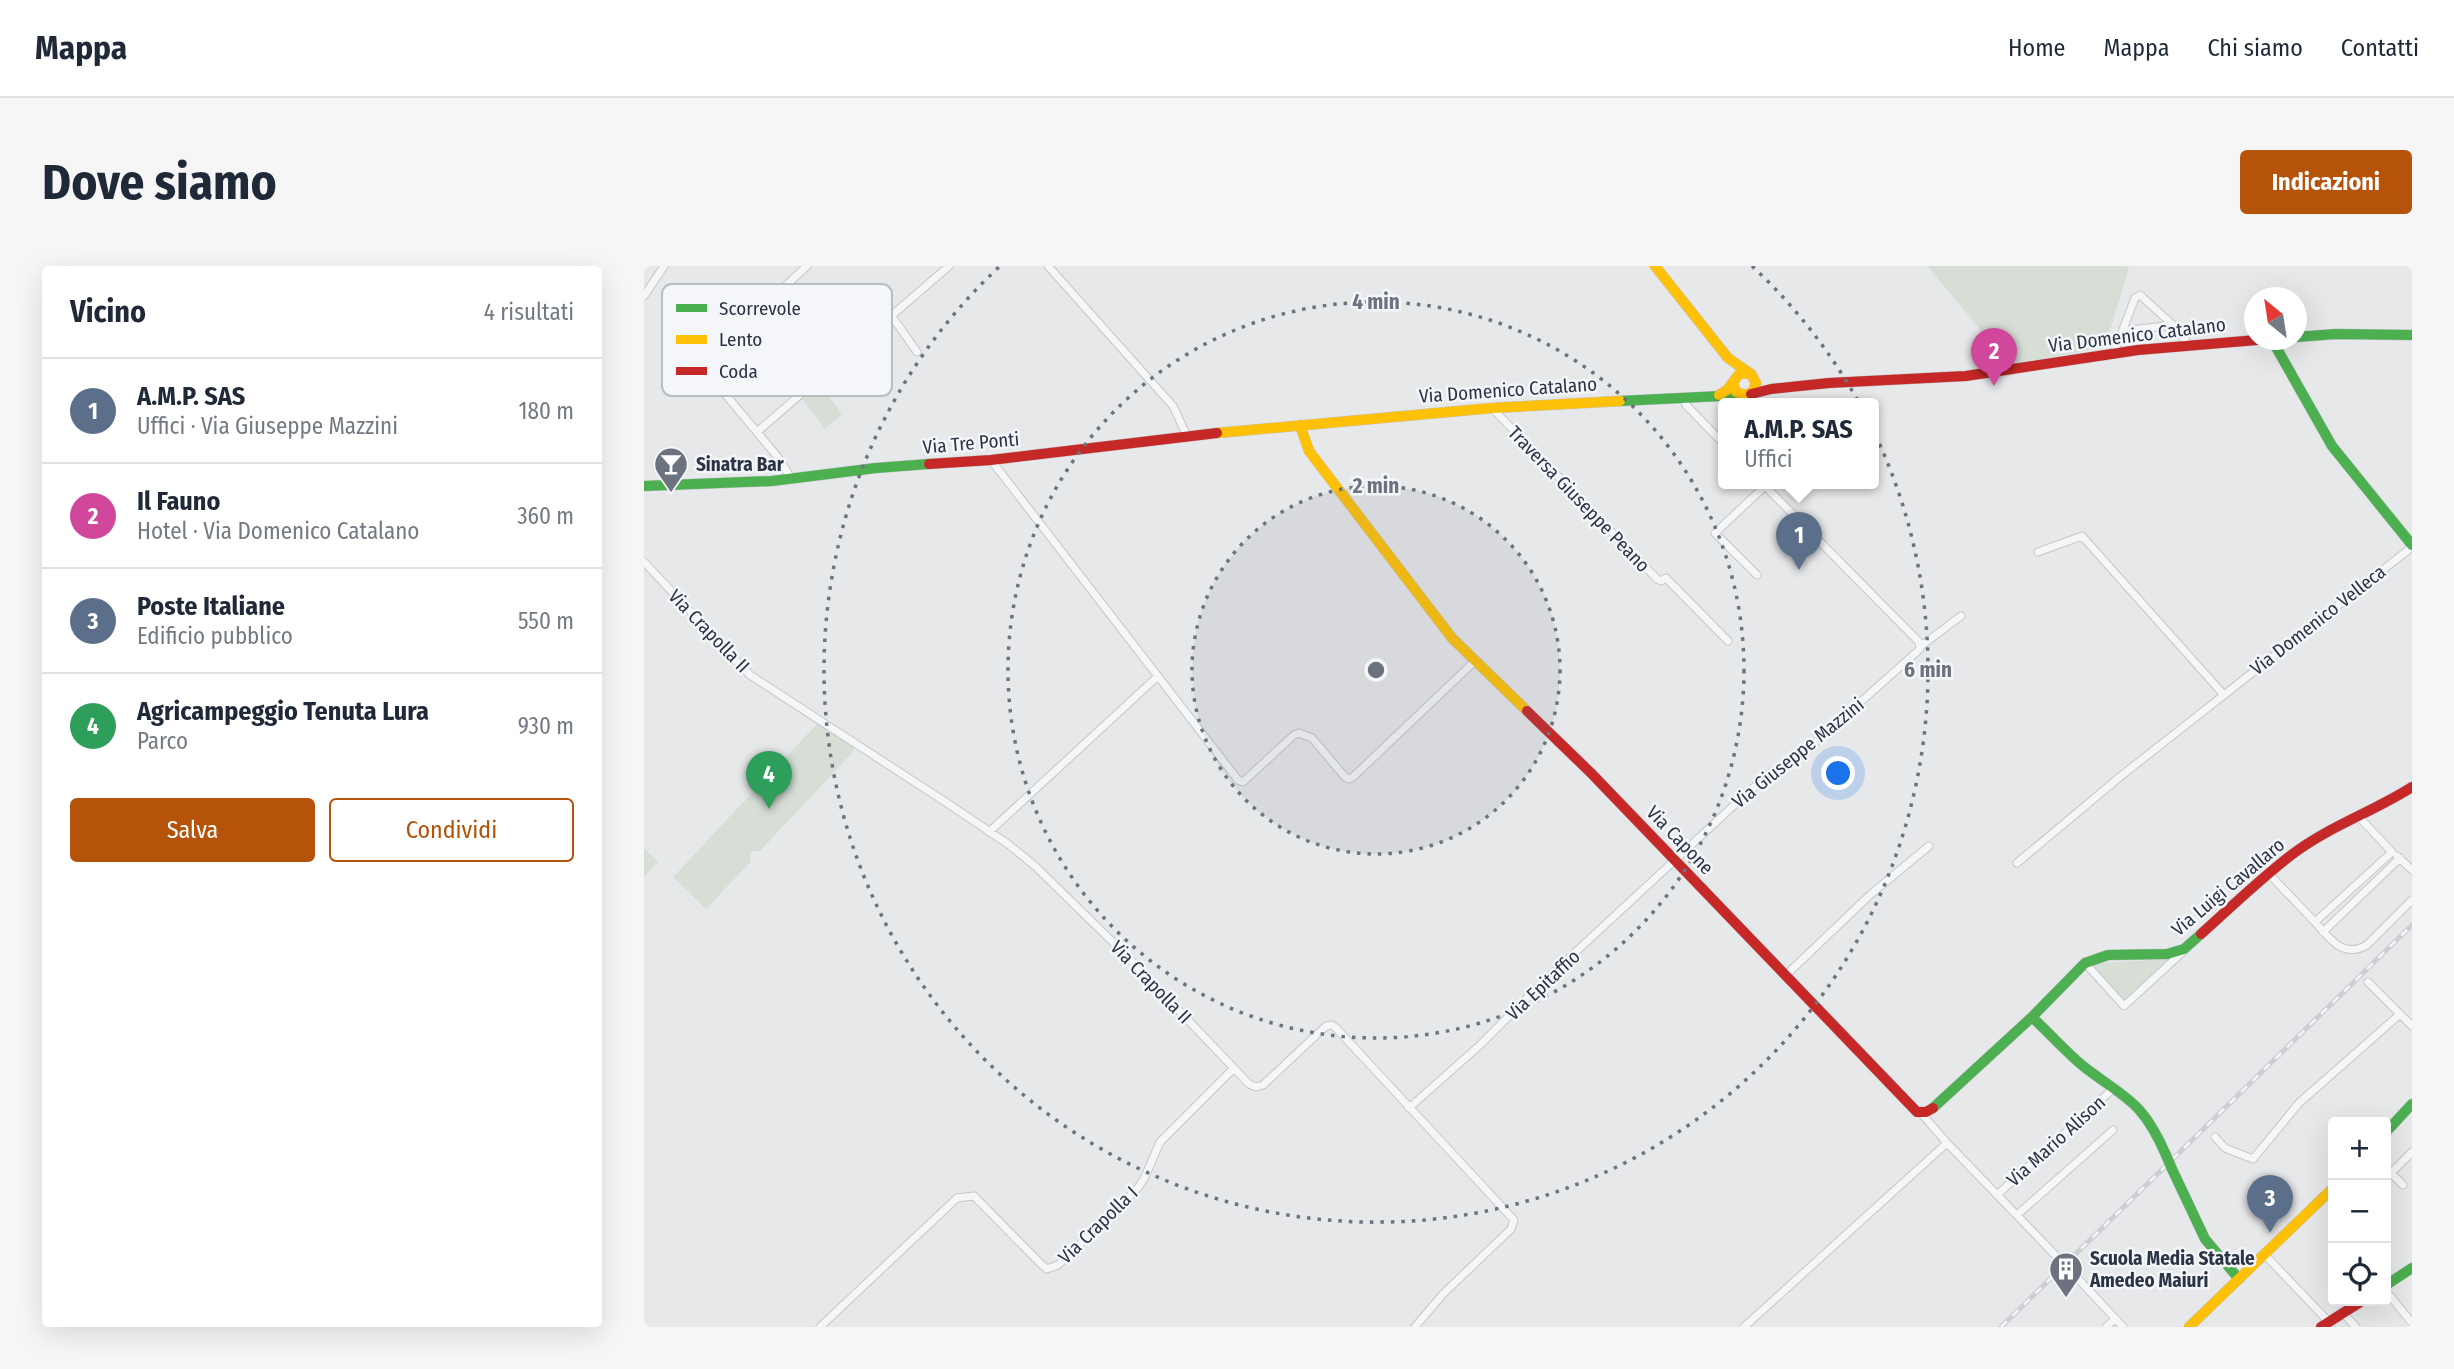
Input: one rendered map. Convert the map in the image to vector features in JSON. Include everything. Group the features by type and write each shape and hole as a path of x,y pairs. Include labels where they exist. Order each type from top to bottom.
{"street":[{"path":"644,296 664,266"},
{"path":"788,284 807,266"},
{"path":"892,314 949,266"},
{"path":"1048,266 1172,406 1187,436"},
{"path":"1655,266 1728,358 1771,389"},
{"path":"2115,353 2135,298 2140,295 2173,325 2188,344"},
{"path":"892,316 917,352"},
{"path":"2123,331 2173,325"},
{"path":"2307,336 2412,335"},
{"name":"Via Domenico Catalano","path":"1300,425 1492,408 1746,394 1771,389 1966,376 2115,353 2244,341"},
{"path":"2278,350 2332,446 2412,546"},
{"path":"1728,358 1736,392 1746,394 1755,389 1753,377"},
{"path":"1719,395 1740,373 1753,377"},
{"path":"726,396 791,478"},
{"path":"757,432 798,396"},
{"path":"1683,397 1686,405 1718,438"},
{"name":"Traversa Giuseppe Peano","path":"1492,408 1657,579 1661,581 1666,578 1728,641"},
{"name":"Via Tre Ponti","path":"644,486 772,481 876,468 990,460 1300,425"},
{"name":"Via Capone","path":"1300,425 1306,446 1445,629 1555,737 1909,1105 1921,1113 2060,1260"},
{"path":"990,460 1238,780 1247,780 1299,733 1312,738 1349,779 1475,661"},
{"path":"1757,575 1715,533 1760,489"},
{"path":"1768,489 1921,646"},
{"path":"2038,552 2082,536 2224,695"},
{"name":"Via Domenico Velleca","path":"2017,863 2412,546"},
{"name":"Via Crapolla II","path":"644,562 750,675 989,832 1035,866 1125,954 1249,1084 1256,1087 1263,1084 1326,1026 1332,1025 1514,1220 1511,1229 1443,1294 1415,1327"},
{"name":"Via Giuseppe Mazzini","path":"1675,861 1769,773 1800,756 1921,646 1961,616"},
{"path":"989,832 1157,677"},
{"name":"Via Luigi Cavallaro","path":"2085,963 2108,955 2174,953 2189,946 2300,849 2412,787"},
{"path":"2358,816 2412,870"},
{"path":"1785,976 1871,894 1929,846"},
{"path":"2315,922 2392,852"},
{"path":"2323,932 2400,858"},
{"name":"Via Epitaffio","path":"1409,1108 1675,861"},
{"path":"2269,874 2323,932 2338,947 2345,950 2360,949 2367,945 2412,900"},
{"path":"1921,1113 1935,1107 2032,1017 2085,963 2124,1006 2189,946"},
{"path":"2368,982 2399,1015 2411,1022"},
{"path":"2215,1137 2225,1148 2253,1159 2299,1102 2399,1015"},
{"path":"2032,1017 2081,1065 2115,1087 2144,1113 2205,1239 2239,1279"},
{"name":"Via Crapolla I","path":"820,1327 957,1198 967,1195 974,1196 1047,1269 1058,1265 1137,1189 1164,1137 1233,1069"},
{"name":"Via Mario Alison","path":"1997,1195 2115,1087"},
{"path":"2391,1127 2412,1104"},
{"path":"2017,1215 2113,1130"},
{"path":"1744,1327 1947,1143"},
{"path":"2391,1169 2412,1152"},
{"path":"2391,1174 2403,1185"},
{"path":"2189,1327 2328,1193"},
{"path":"2264,1255 2325,1324 2354,1306"},
{"path":"2391,1282 2412,1268"},
{"path":"2070,1270 2123,1327"},
{"path":"2391,1297 2412,1323"},
{"path":"2343,1313 2356,1327"},
{"path":"2106,1327 2115,1319"}],"shaded area":[{"path":"1927,266 2129,268 2105,347 2010,365"},
{"path":"828,396 842,414 825,429 801,397"},
{"path":"818,723 854,747 853,752 760,851 754,851 750,855 751,861 706,909 673,877"},
{"path":"644,848 658,862 644,877"},
{"path":"2170,959 2123,1002 2091,966 2101,963"}],"railway":[{"path":"2001,1327 2412,925"}],"traffic: fast":[{"path":"2307,336 2412,335"},
{"path":"2278,350 2332,446 2412,545"},
{"path":"1620,401 1742,395"},
{"path":"644,486 772,481 929,464"},
{"path":"1933,1108 2032,1017 2085,963 2108,955 2167,954 2184,949 2201,934"},
{"path":"2032,1017 2076,1060 2141,1112 2166,1155"},
{"path":"2391,1127 2412,1104"},
{"path":"2166,1155 2172,1169"},
{"path":"2172,1169 2205,1239 2239,1279"},
{"path":"2391,1282 2412,1268"}],"traffic: slow":[{"path":"1655,266 1728,358 1751,374"},
{"path":"1719,395 1727,390 1740,373 1751,374 1756,383 1753,392 1745,395 1736,392 1733,383"},
{"path":"1217,433 1492,408 1620,401"},
{"path":"1300,425 1309,451 1452,638 1527,711"},
{"path":"2189,1327 2328,1193"}],"traffic: jam":[{"path":"1751,394 1771,389 1829,383 1966,376 2138,350 2244,341"},
{"path":"929,464 991,460 1217,433"},
{"path":"1527,711 1591,773 1917,1112 1926,1112 1933,1108"},
{"path":"2201,934 2304,846 2412,787"},
{"path":"2321,1327 2354,1306"}],"place":[{"name":"Il Fauno","path":"1994,386"},
{"name":"Sinatra Bar","path":"671,494"},
{"name":"A.M.P. SAS","path":"1799,570"},
{"name":"Agricampeggio Tenuta Lura","path":"769,809"},
{"name":"Poste Italiane","path":"2270,1233"},
{"name":"Scuola Media Statale Amedeo Maiuri","path":"2066,1299"}]}
